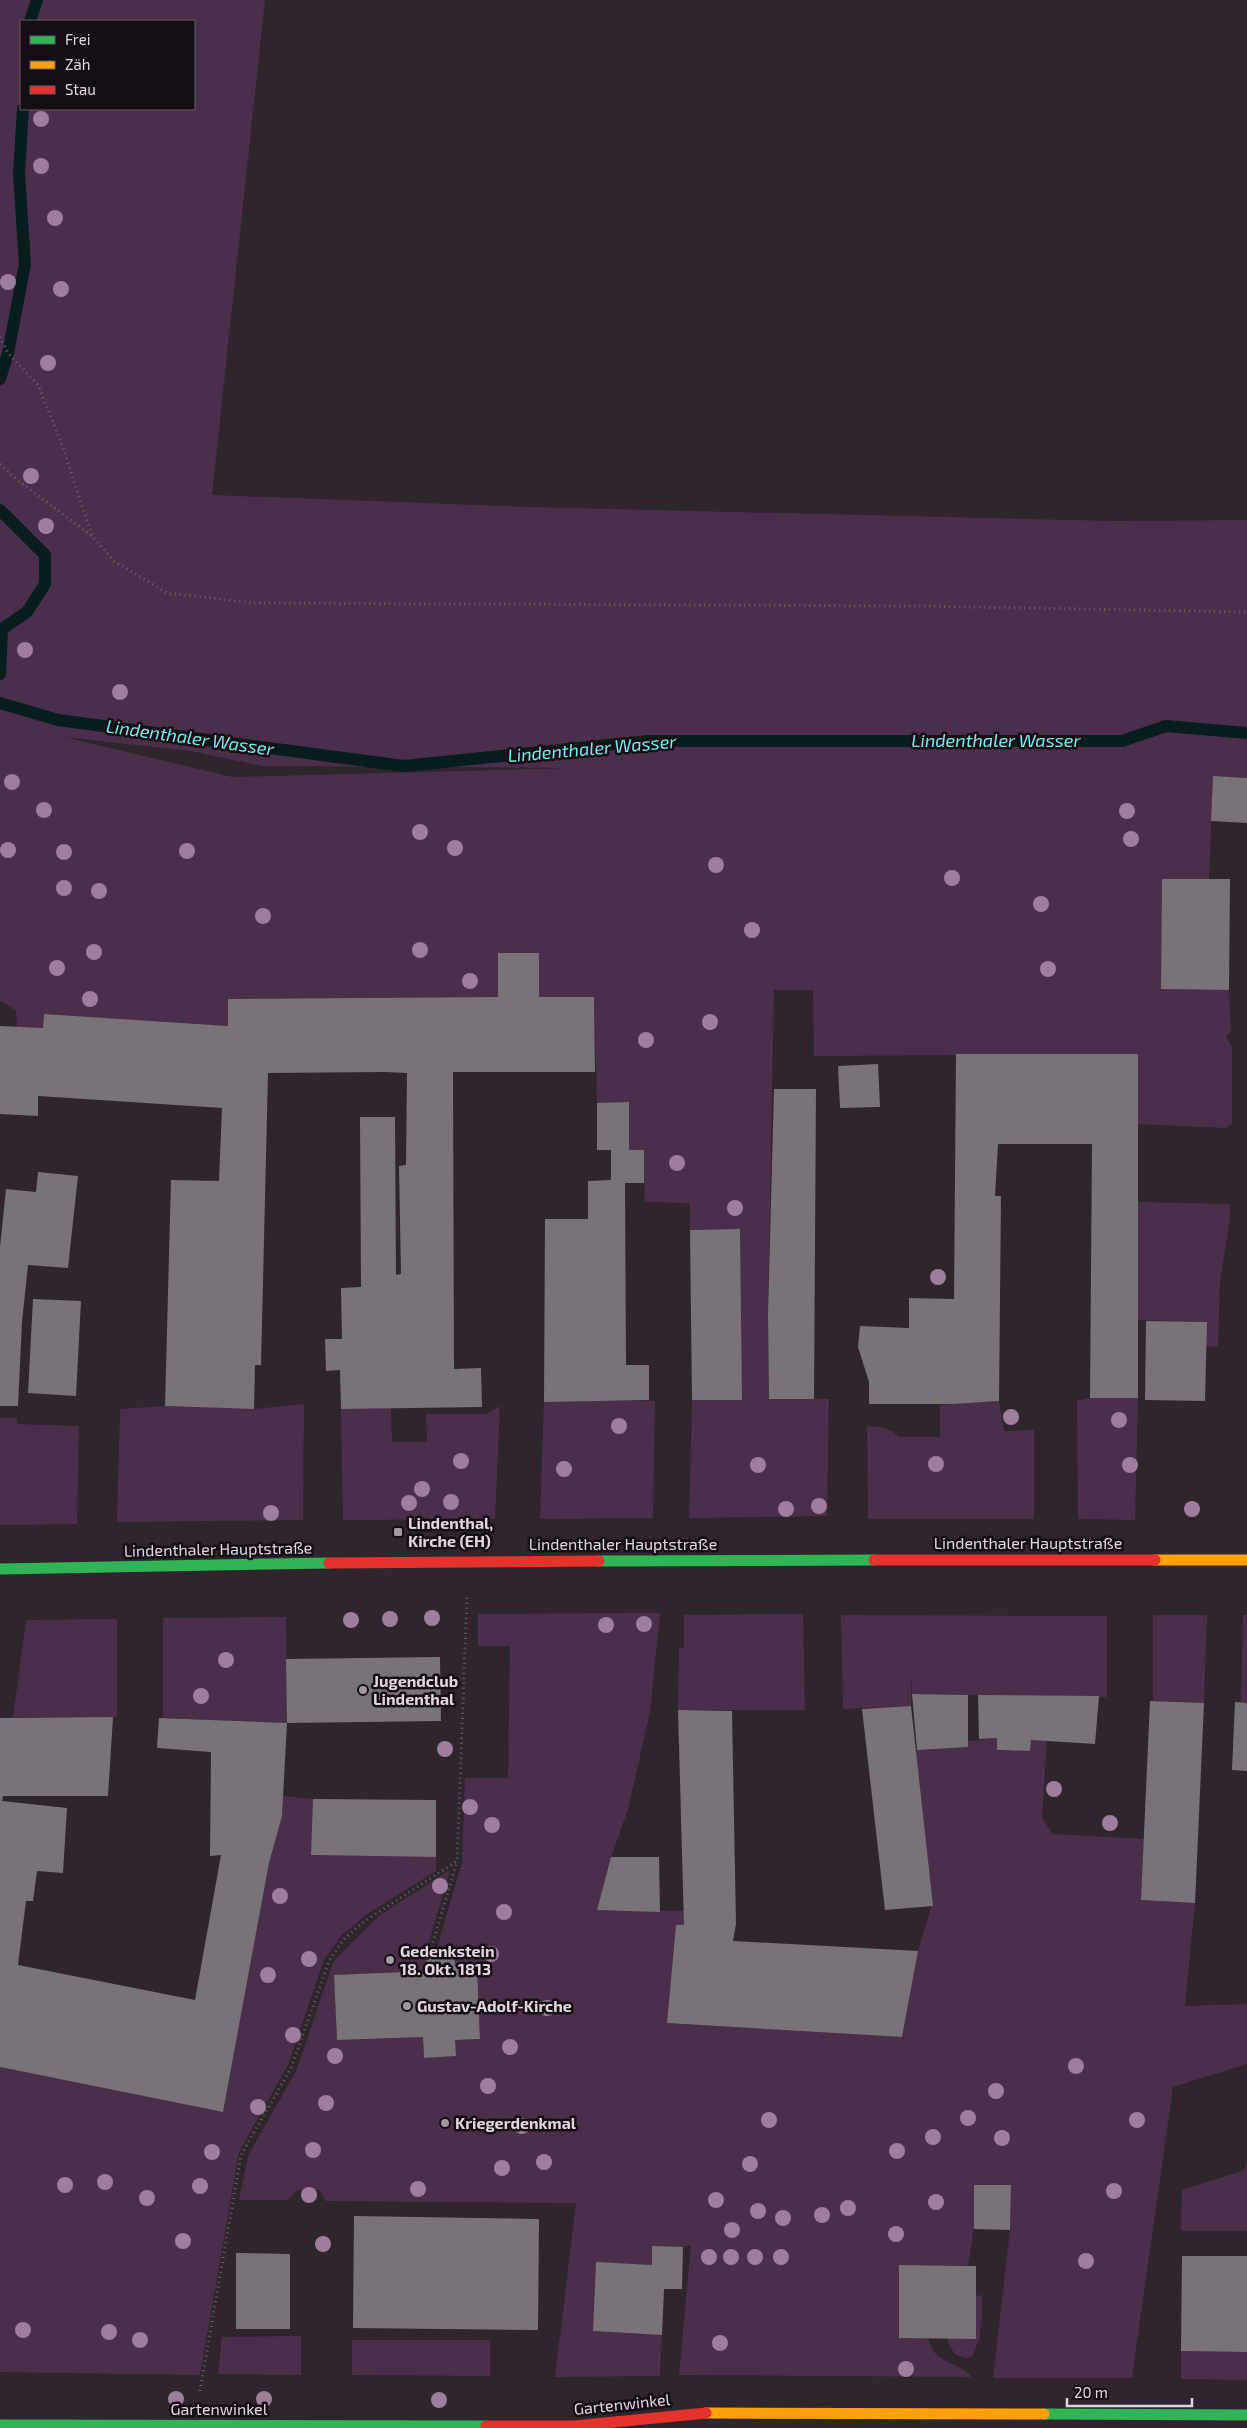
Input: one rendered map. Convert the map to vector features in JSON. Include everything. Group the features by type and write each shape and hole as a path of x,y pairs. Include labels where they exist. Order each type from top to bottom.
{"street":[{"name":"Lindenthaler Hauptstraße","path":"0,1569 468,1561 1247,1560"},
{"name":"Gartenwinkel","path":"0,2425 574,2426 709,2413 1247,2416"}],"path":[{"path":"0,337 8,352 38,385 62,445 92,536"},
{"path":"0,464 16,480 92,536 114,561 167,592 253,603 909,606 1247,612"},
{"path":"430,1952 457,1861 468,1561"},
{"path":"194,2426 242,2155 291,2068 329,1961 343,1940 362,1923 457,1861"}],"shaded area":[{"path":"0,0 265,0 212,495 528,507 1115,521 1247,520 1247,778 1213,776 1209,879 1162,879 1161,989 1229,990 1231,1031 1226,1036 1232,1047 1232,1124 1226,1128 1138,1124 1138,1054 814,1056 813,990 774,990 768,1314 769,1399 829,1399 827,1516 689,1518 692,1400 741,1400 740,1229 690,1230 690,1203 645,1202 644,1183 629,1150 629,1103 597,1103 594,997 539,997 539,953 498,997 228,999 228,1026 44,1014 43,1028 17,1027 16,1010 0,1001","holes":["64,737 191,751 262,766 574,768 232,777"]},
{"path":"1138,1202 1230,1204 1230,1218 1220,1282 1218,1347 1206,1346 1206,1322 1138,1320"},
{"path":"1090,1398 1138,1398 1135,1520 1078,1519 1077,1401"},
{"path":"589,1400 655,1401 653,1518 540,1519 544,1402"},
{"path":"999,1401 1004,1431 1034,1430 1034,1519 868,1519 867,1426 888,1429 899,1437 940,1437 940,1405"},
{"path":"304,1404 303,1520 117,1522 120,1409 165,1406 254,1409"},
{"path":"500,1406 495,1519 343,1520 341,1409 391,1408 392,1442 427,1442 426,1414 487,1414"},
{"path":"0,1418 17,1418 17,1424 79,1426 77,1524 0,1525"},
{"path":"660,1613 650,1712 628,1809 611,1857 597,1910 684,1911 684,1925 676,1925 667,2023 902,2037 918,1951 932,1904 915,1752 917,1750 967,1747 968,1741 997,1738 998,1751 1030,1751 1031,1740 1047,1741 1042,1818 1053,1834 1144,1839 1141,1900 1195,1903 1185,2006 1247,2004 1247,2064 1173,2087 1132,2378 993,2378 1010,2230 1011,2185 974,2185 974,2229 968,2265 899,2265 899,2338 928,2338 936,2354 971,2377 679,2375 691,2245 683,2247 652,2265 596,2263 593,2331 662,2335 660,2376 555,2377 576,2203 326,2201 320,2190 297,2190 288,2200 239,2200 248,2156 297,2069 333,1962 380,1915 450,1870 426,1953 427,1971 334,1975 337,2040 423,2037 424,2058 455,2056 455,2040 480,2039 477,1967 455,1967 454,1951 436,1952 462,1862 465,1778 508,1778 510,1646 478,1646 478,1614"},
{"path":"803,1614 805,1710 678,1710 679,1648 684,1647 684,1615"},
{"path":"841,1615 1107,1616 1107,1697 912,1694 911,1676 911,1706 843,1709"},
{"path":"1153,1615 1207,1615 1204,1703 1153,1701"},
{"path":"1243,1615 1247,1615 1247,1703 1241,1702"},
{"path":"286,1617 287,1723 163,1718 163,1618"},
{"path":"117,1619 117,1717 13,1717 26,1620"},
{"path":"283,1796 313,1799 312,1855 436,1857 436,1871 367,1914 341,1936 324,1960 288,2065 239,2152 200,2375 0,2372 0,2067 223,2112 269,1863 282,1816"},
{"path":"1247,2160 1247,2231 1181,2231 1182,2190 1245,2170"},
{"path":"982,2295 981,2326 976,2349 972,2356 966,2358 956,2355 950,2347 947,2338 976,2296"},
{"path":"301,2336 301,2375 218,2374 222,2337"},
{"path":"352,2340 490,2340 490,2376 352,2375"},
{"path":"1181,2351 1247,2352 1247,2380 1181,2379"}],"building":[{"path":"1213,776 1247,778 1247,823 1211,821"},
{"path":"1162,879 1230,879 1229,990 1161,989"},
{"path":"498,953 539,953 539,997 594,997 595,1072 453,1072 454,1369 481,1368 482,1407 341,1409 340,1370 326,1371 325,1339 342,1339 341,1288 361,1287 360,1117 395,1117 396,1275 401,1274 399,1166 406,1165 407,1073 385,1072 268,1073 261,1365 255,1365 254,1409 165,1406 171,1180 219,1181 222,1108 38,1096 38,1116 0,1114 0,1026 43,1028 44,1014 228,1026 228,999 498,997"},
{"path":"956,1054 1138,1054 1138,1398 1090,1398 1092,1144 998,1144 995,1196 1001,1196 999,1401 954,1404 869,1404 869,1382 858,1347 860,1326 909,1328 909,1298 954,1299"},
{"path":"878,1064 880,1107 840,1108 838,1066"},
{"path":"774,1089 816,1089 814,1399 769,1399 768,1314"},
{"path":"629,1102 629,1150 644,1150 644,1183 625,1183 626,1365 649,1365 649,1400 544,1402 545,1219 588,1219 588,1181 611,1180 611,1150 597,1150 597,1103"},
{"path":"38,1172 78,1176 68,1268 28,1265 22,1322 18,1406 0,1406 0,1247 6,1189 36,1192"},
{"path":"740,1229 742,1400 692,1400 690,1230"},
{"path":"33,1299 81,1301 76,1396 28,1393"},
{"path":"1146,1321 1207,1322 1205,1401 1145,1400"},
{"name":"Jugendclub Lindenthal","path":"440,1657 441,1721 287,1723 286,1659"},
{"path":"912,1694 968,1695 968,1747 917,1750"},
{"path":"978,1695 1099,1696 1095,1744 1031,1740 1030,1751 997,1750 997,1738 979,1739"},
{"path":"1150,1701 1204,1703 1195,1903 1141,1900"},
{"path":"1235,1702 1247,1703 1247,1771 1232,1770"},
{"path":"911,1706 933,1906 885,1910 862,1709"},
{"path":"678,1710 732,1711 736,1924 733,1941 918,1951 902,2037 667,2023 676,1925 684,1925"},
{"path":"113,1717 108,1796 3,1796 2,1801 67,1808 63,1873 37,1871 33,1901 26,1901 18,1965 195,2000 221,1855 210,1856 211,1752 157,1748 159,1718 287,1723 282,1816 269,1863 223,2112 0,2067 0,1718"},
{"path":"313,1799 436,1800 436,1857 311,1855"},
{"path":"611,1857 659,1857 660,1912 597,1910"},
{"name":"Gustav-Adolf-Kirche","path":"454,1951 455,1967 477,1966 480,2039 455,2040 456,2056 424,2058 423,2037 337,2040 334,1975 427,1971 426,1953"},
{"path":"974,2185 1011,2185 1010,2230 974,2229"},
{"path":"354,2216 539,2219 538,2330 353,2328"},
{"path":"652,2246 683,2247 682,2289 664,2289 662,2335 593,2331 596,2262 652,2265"},
{"path":"236,2253 290,2254 290,2329 236,2329"},
{"path":"1182,2256 1247,2256 1247,2352 1181,2351"},
{"path":"899,2265 976,2266 976,2339 899,2338"}],"waterway":[{"path":"30,20 37,0"},
{"path":"0,379 8,353 25,264 19,174 23,110"},
{"path":"0,510 45,555 45,584 27,612 2,629 0,674"},
{"name":"Lindenthaler Wasser","path":"0,703 58,720 404,766 648,741 1122,741 1166,726 1247,733"}],"traffic: fast":[{"path":"599,1561 874,1560"},
{"path":"0,1569 329,1563"},
{"path":"1044,2414 1247,2415"},
{"path":"0,2425 486,2426"}],"traffic: slow":[{"path":"1155,1560 1247,1560"},
{"path":"706,2413 1044,2414"}],"traffic: jam":[{"path":"874,1560 1155,1560"},
{"path":"329,1563 599,1561"},
{"path":"486,2426 574,2426 706,2413"}],"place":[{"name":"Lindenthal, Kirche (EH)","path":"398,1532"},
{"name":"Jugendclub Lindenthal","path":"363,1690"},
{"name":"Gedenkstein 18. Okt. 1813","path":"390,1960"},
{"name":"Gustav-Adolf-Kirche","path":"407,2006"},
{"name":"Kriegerdenkmal","path":"445,2123"}]}
